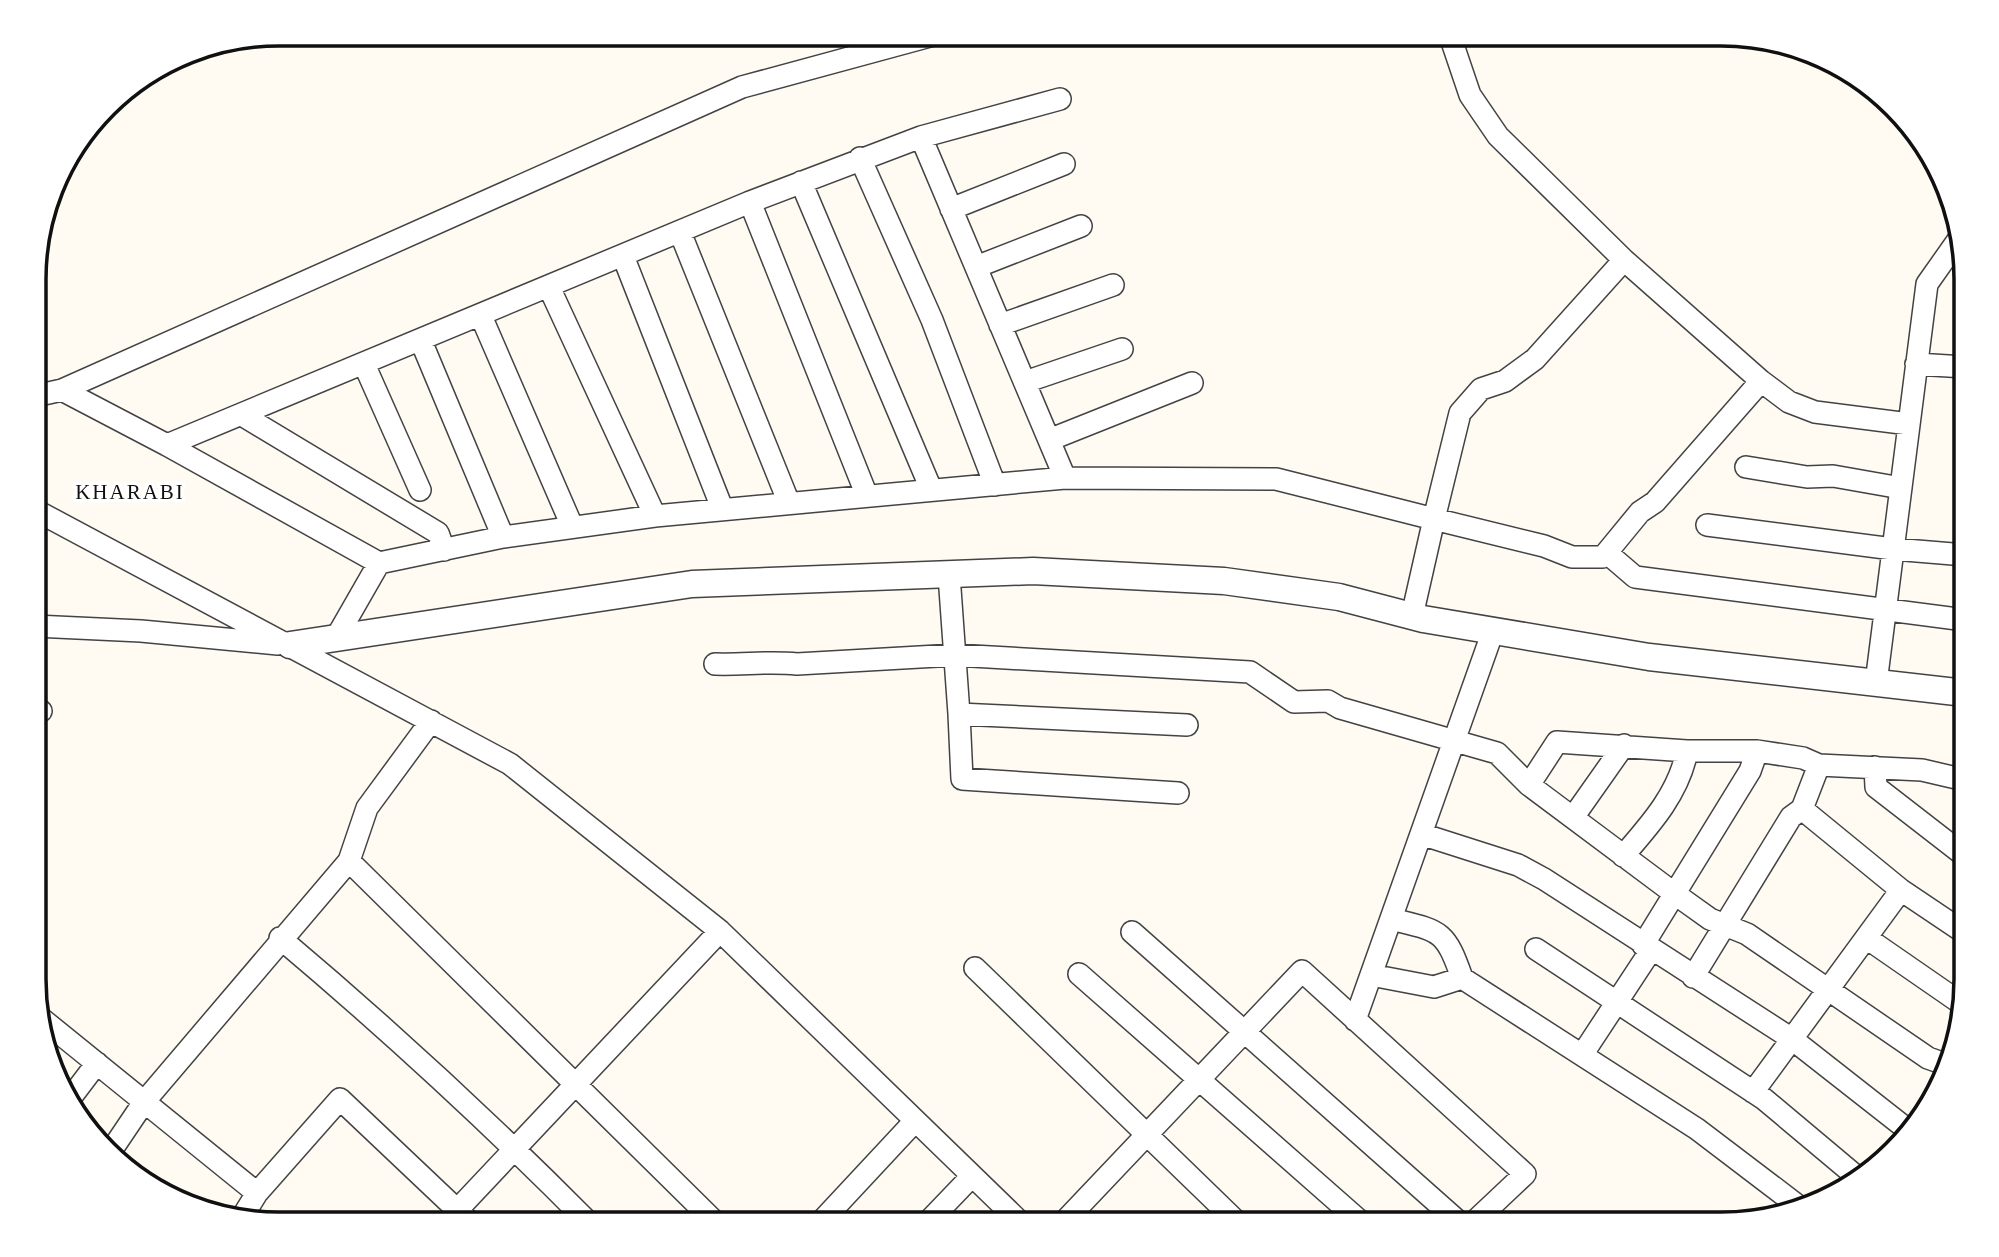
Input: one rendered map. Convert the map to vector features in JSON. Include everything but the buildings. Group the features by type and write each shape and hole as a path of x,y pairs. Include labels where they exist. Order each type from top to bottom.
{"street":[{"path":"46,394 62,390 742,87 878,46"},
{"path":"1454,46 1470,95 1497,135 1624,260 1761,381 1789,402 1815,412 1909,424"},
{"path":"167,445 859,159 921,137 1060,99"},
{"path":"921,137 1065,478"},
{"path":"859,159 932,320 995,485"},
{"path":"951,209 1064,164"},
{"path":"801,182 931,489"},
{"path":"750,202 867,496"},
{"path":"976,267 1081,226"},
{"path":"680,232 789,503"},
{"path":"1875,683 1927,284 1952,248"},
{"path":"624,256 722,509"},
{"path":"1412,616 1460,413 1481,389 1505,381 1535,359 1624,260"},
{"path":"1000,325 1113,285"},
{"path":"549,288 655,516"},
{"path":"481,316 572,526"},
{"path":"421,341 503,537"},
{"path":"1025,382 1122,349"},
{"path":"364,364 420,489"},
{"path":"1916,364 1953,366"},
{"path":"62,390 379,563 503,537 572,526 722,509 1065,478 1276,479 1544,546 1572,558 1603,558 1640,512 1655,502 1761,381"},
{"path":"1049,440 1192,383"},
{"path":"242,415 438,533 444,550"},
{"path":"1746,467 1807,477 1833,476 1901,488"},
{"path":"46,516 510,764 720,931 1009,1211"},
{"path":"1707,526 1953,554"},
{"path":"1607,553 1635,578 1953,619"},
{"path":"336,638 379,563"},
{"path":"46,625 290,645 692,584 1033,572 1224,581 1339,597 1412,616 1649,657 1953,692"},
{"path":"948,575 962,779 1178,793"},
{"path":"1355,1020 1493,631"},
{"path":"715,664 757,666 772,662 797,664 955,654 1250,672 1294,702 1328,701 1340,708 1497,753 1529,785 1710,919 1747,934 1928,1058 1937,1061"},
{"path":"959,714 1187,725"},
{"path":"116,1144 144,1102 349,861 367,808 431,721"},
{"path":"1529,785 1557,742 1687,751 1757,751 1803,758 1819,765 1922,770 1953,777"},
{"path":"1574,816 1624,745"},
{"path":"1623,856 1658,816 1683,771 1687,751"},
{"path":"1582,1055 1616,1003 1675,894 1750,771 1757,751"},
{"path":"1693,976 1791,817 1802,809 1819,765"},
{"path":"1875,767 1876,788 1953,847"},
{"path":"1802,809 1901,890 1953,925"},
{"path":"1421,834 1518,864 1792,1039 1901,1125"},
{"path":"349,861 704,1212"},
{"path":"1753,1092 1868,939 1901,890"},
{"path":"1391,919 1434,930 1450,943 1462,978 1697,1129 1791,1201"},
{"path":"464,1212 515,1148 720,931"},
{"path":"1132,932 1447,1211"},
{"path":"280,939 372,1016 515,1148 578,1212"},
{"path":"1868,939 1953,997"},
{"path":"1536,949 1753,1092 1850,1171"},
{"path":"975,968 1226,1211"},
{"path":"1074,1211 1302,971 1525,1174 1486,1211"},
{"path":"1079,974 1349,1211"},
{"path":"1371,975 1434,987 1462,978"},
{"path":"51,1027 257,1192"},
{"path":"76,1091 97,1063"},
{"path":"247,1210 257,1192 340,1099 451,1212"},
{"path":"830,1212 915,1121"},
{"path":"938,1212 972,1176"}],"district":[{"name":"KHARABI","path":"130,492"}]}
